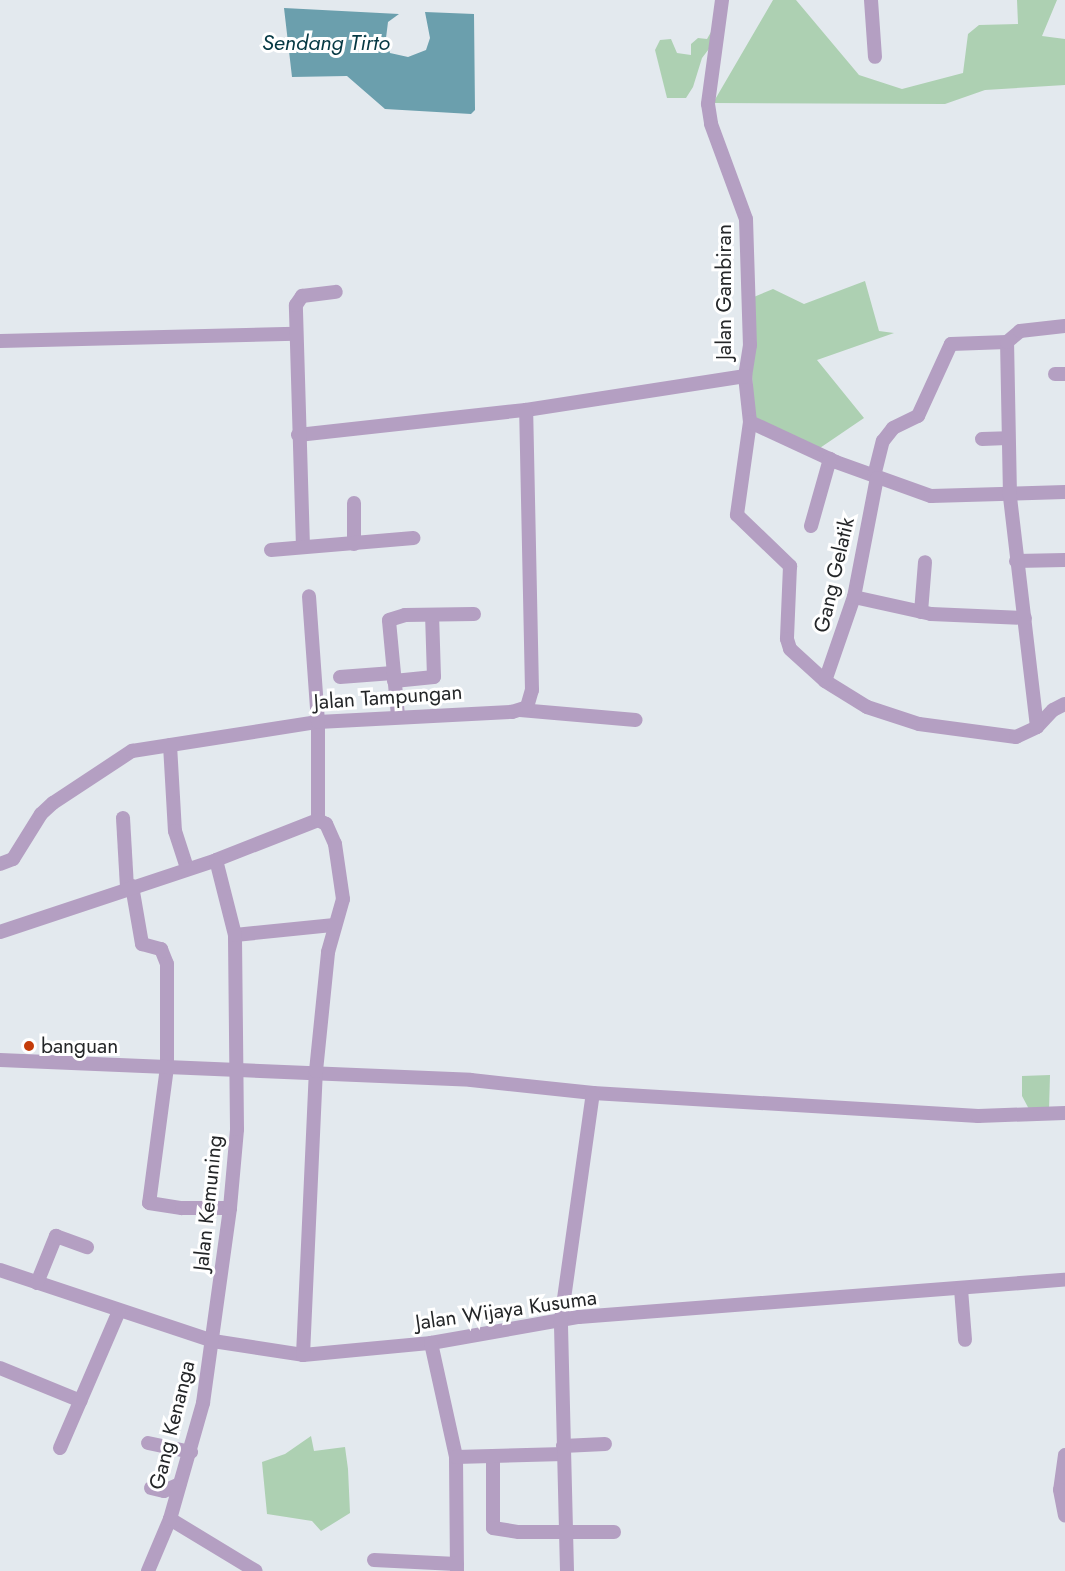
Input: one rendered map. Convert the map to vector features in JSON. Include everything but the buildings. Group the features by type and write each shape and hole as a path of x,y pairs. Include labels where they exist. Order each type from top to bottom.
{"street":[{"name":"Jalan Gambiran","path":"722,0 708,104 711,124 746,219 750,345 745,376 750,422 737,515 790,566 787,639 798,657 825,681"},
{"path":"872,0 875,57"},
{"path":"303,547 296,304 302,296 336,292"},
{"path":"1037,727 1010,496 1007,438 1007,342 1020,331 1065,326"},
{"path":"0,341 296,334"},
{"name":"Gang Gelatik","path":"825,681 854,597 875,477 888,432 918,416 951,344 1007,342"},
{"path":"298,435 526,410 745,376"},
{"path":"520,710 530,702 532,690 526,410"},
{"path":"750,422 830,459 931,496 1010,496 1065,492"},
{"path":"982,440 1007,438"},
{"path":"811,526 830,459"},
{"path":"354,503 354,544"},
{"path":"271,550 412,538"},
{"path":"1016,561 1065,560"},
{"path":"921,612 925,562"},
{"path":"303,1355 316,1071 334,925 342,906 343,891 331,833 318,820 318,722 309,596"},
{"path":"854,597 921,612 1025,618"},
{"path":"398,716 389,620 432,615 474,614"},
{"path":"340,676 434,677 432,615"},
{"path":"825,681 867,708 919,724 1016,737 1037,727 1053,710 1065,704"},
{"name":"Jalan Tampungan","path":"0,864 13,859 41,814 68,791 132,751 318,722 398,716 520,710 636,720"},
{"path":"170,745 175,831 187,869"},
{"path":"123,818 129,887 142,944 166,954 167,1066 149,1203 182,1208 230,1208"},
{"path":"0,932 129,887 216,860 318,820"},
{"name":"Jalan Kemuning","path":"213,1341 230,1208 237,1069 235,935 216,860"},
{"path":"235,935 334,925"},
{"path":"0,1060 316,1071 471,1080 593,1093 978,1116 1065,1113"},
{"path":"567,1571 561,1320 593,1093"},
{"path":"37,1283 56,1236 87,1247"},
{"name":"Jalan Wijaya Kusuma","path":"0,1270 213,1341 303,1355 431,1343 561,1320 1065,1280"},
{"path":"961,1289 965,1340"},
{"path":"60,1448 118,1311"},
{"name":"Gang Kenanga","path":"148,1571 170,1519 191,1452 213,1341"},
{"path":"374,1560 457,1568 456,1457 431,1343"},
{"path":"0,1368 81,1401"},
{"path":"148,1443 191,1452"},
{"path":"456,1457 564,1450 605,1444"},
{"path":"1065,1455 1060,1490 1065,1515"},
{"path":"493,1456 493,1528 566,1534 614,1532"},
{"path":"151,1488 164,1491 180,1484"},
{"path":"170,1519 256,1571"}],"green space":[{"path":"773,0 796,0 859,75 902,89 963,73 968,34 979,25 1018,24 1017,0 1057,0 1042,36 1065,39 1065,85 985,90 945,104 713,103"},
{"path":"715,25 715,41 702,58 693,87 686,98 667,98 655,50 660,40 671,39 677,53 691,55 691,44 698,38 707,39"},
{"path":"865,281 879,331 894,333 817,360 864,418 814,452 754,424 749,299 773,289 804,304"},
{"path":"1050,1075 1049,1110 1030,1111 1022,1096 1022,1076"},
{"path":"311,1436 314,1451 345,1447 348,1469 350,1513 321,1531 312,1521 267,1514 262,1462 285,1454"}],"water":[{"name":"Sendang Tirto","path":"284,8 399,14 388,22 386,38 390,53 408,57 426,50 430,38 425,12 474,14 475,110 471,114 385,109 347,76 292,77"}],"place":[{"name":"banguan","path":"29,1046"}]}
